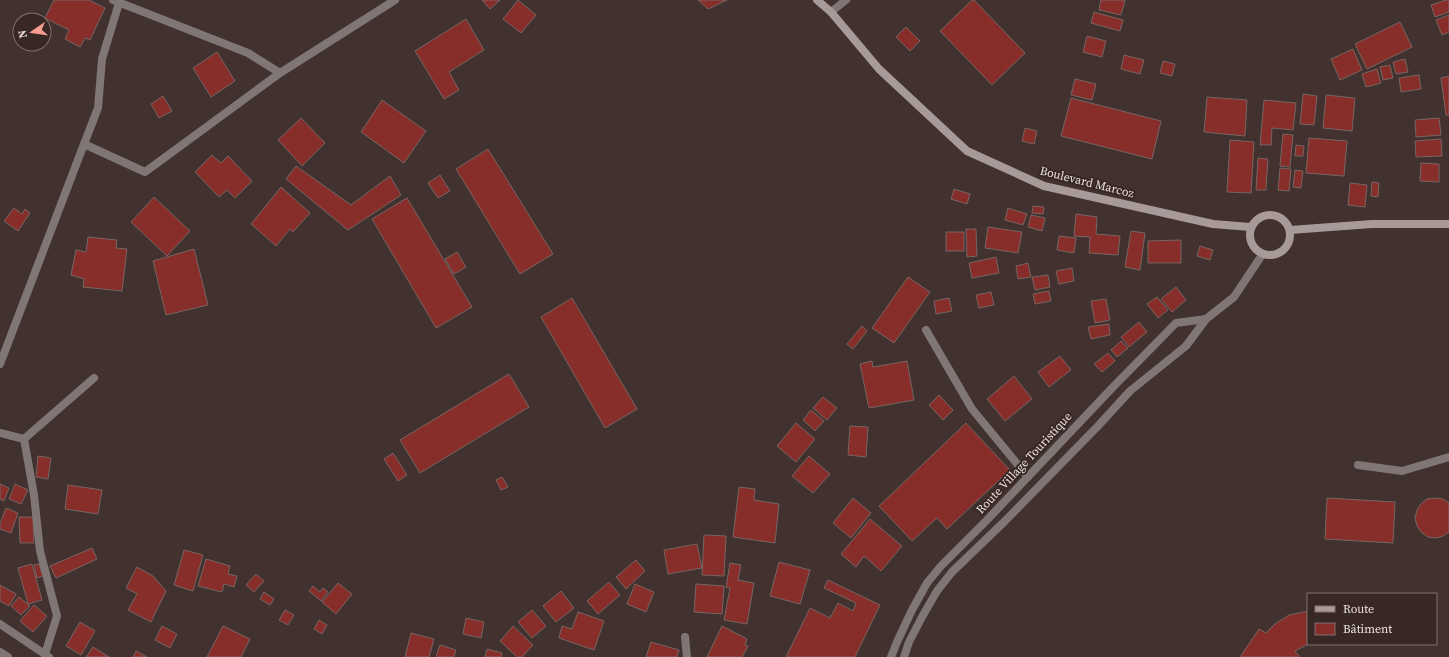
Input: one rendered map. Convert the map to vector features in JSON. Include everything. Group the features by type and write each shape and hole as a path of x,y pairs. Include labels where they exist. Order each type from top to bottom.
{"main road":[{"name":"Boulevard Marcoz","path":"817,0 831,12 879,69 968,151 1044,186 1213,224 1250,227"},
{"path":"1271,214 1283,219 1290,230 1290,242 1284,251 1274,256 1262,255 1254,248 1249,238 1250,227 1259,217 1271,214"},
{"path":"1290,230 1372,224 1449,224"}],"street":[{"path":"84,144 144,172 280,73 395,0"},
{"path":"831,12 846,0"},
{"path":"0,364 98,108 102,59 116,1 248,53 280,73"},
{"path":"904,657 909,642 937,591 952,572 1098,426 1130,391 1186,346 1206,319 1234,297 1262,255"},
{"name":"Route Village Touristique","path":"891,657 904,626 927,583 941,566 1176,323 1206,319"},
{"path":"926,330 972,409 1028,477"},
{"path":"24,439 94,378"},
{"path":"0,433 24,439"},
{"path":"0,624 47,655 57,616 40,551 34,495 24,439"},
{"path":"1358,465 1402,471 1449,456"},
{"path":"971,536 980,545"},
{"path":"685,637 687,657"},
{"path":"0,652 8,657"}],"building":[{"path":"54,0 89,0 105,8 90,40 85,38 80,47 65,39 69,30 52,22 52,12 48,12"},
{"path":"482,0 500,0 490,9"},
{"path":"518,0 536,15 521,33 503,19"},
{"path":"698,0 727,0 708,9"},
{"path":"972,0 974,0 1025,53 992,85 940,31"},
{"path":"1101,0 1125,0 1121,15 1099,10"},
{"path":"1449,0 1449,12 1435,17 1431,5"},
{"path":"1094,12 1123,20 1120,31 1091,23"},
{"path":"1449,15 1449,32 1442,35 1436,20"},
{"path":"466,19 484,50 449,72 459,90 444,99 415,51"},
{"path":"1400,22 1412,47 1367,69 1355,44"},
{"path":"906,27 920,41 910,51 896,37"},
{"path":"1087,36 1106,41 1102,57 1083,52"},
{"path":"1353,49 1362,70 1340,80 1331,59"},
{"path":"217,52 235,81 211,97 193,68"},
{"path":"1124,55 1144,60 1140,74 1121,69"},
{"path":"1405,59 1408,72 1396,74 1393,62"},
{"path":"1163,61 1175,64 1172,76 1160,73"},
{"path":"1390,65 1393,78 1383,80 1380,67"},
{"path":"1377,69 1381,83 1366,87 1362,74"},
{"path":"1419,75 1421,89 1401,92 1399,78"},
{"path":"1449,76 1449,115 1446,115 1441,78"},
{"path":"1075,79 1096,84 1092,100 1071,95"},
{"path":"1303,94 1317,96 1314,125 1300,124"},
{"path":"1326,95 1355,98 1352,131 1323,128"},
{"path":"163,96 172,111 159,118 151,104"},
{"path":"1207,97 1247,100 1245,136 1204,132"},
{"path":"1071,98 1161,121 1152,159 1061,136"},
{"path":"382,100 426,131 404,163 361,132"},
{"path":"1264,100 1296,103 1293,130 1272,128 1271,145 1260,145"},
{"path":"301,118 325,143 302,166 278,140"},
{"path":"1439,118 1441,135 1416,137 1415,120"},
{"path":"1025,128 1037,131 1034,144 1022,141"},
{"path":"1283,134 1293,135 1290,167 1280,166"},
{"path":"1309,138 1347,141 1344,176 1306,173"},
{"path":"1441,139 1442,156 1416,157 1415,141"},
{"path":"1230,140 1254,142 1251,193 1227,192"},
{"path":"1296,145 1304,146 1303,156 1295,156"},
{"path":"488,149 553,254 520,274 456,169"},
{"path":"212,155 221,163 228,156 252,181 235,198 227,190 219,197 195,172"},
{"path":"1258,158 1268,159 1266,190 1256,190"},
{"path":"1421,163 1439,164 1439,182 1420,181"},
{"path":"296,166 351,205 390,176 401,195 348,230 286,179"},
{"path":"1280,168 1291,169 1289,191 1278,190"},
{"path":"1295,170 1303,171 1301,188 1293,187"},
{"path":"440,175 450,191 438,198 428,183"},
{"path":"1372,182 1379,183 1378,197 1371,196"},
{"path":"1350,183 1367,185 1365,207 1348,205"},
{"path":"281,187 310,213 293,232 290,229 276,246 251,224"},
{"path":"954,189 970,194 967,204 951,199"},
{"path":"154,197 190,231 167,256 131,222"},
{"path":"407,198 472,307 436,328 372,219"},
{"path":"1033,206 1044,207 1043,214 1032,213"},
{"path":"14,208 22,214 25,209 30,213 18,231 4,221"},
{"path":"1008,208 1027,214 1023,225 1005,220"},
{"path":"1076,214 1097,217 1096,234 1120,236 1118,255 1089,253 1090,237 1074,236"},
{"path":"1031,215 1045,218 1042,231 1028,227"},
{"path":"988,227 1022,232 1018,253 985,248"},
{"path":"966,229 976,229 977,256 967,257"},
{"path":"1131,231 1145,233 1140,270 1125,267"},
{"path":"946,232 964,232 964,251 946,251"},
{"path":"1059,236 1076,238 1074,253 1057,250"},
{"path":"88,237 117,240 116,248 127,249 122,291 83,287 84,279 71,275 76,250 86,252"},
{"path":"1181,240 1181,263 1148,263 1148,241"},
{"path":"1200,246 1213,250 1210,260 1197,256"},
{"path":"194,249 208,305 166,315 153,261"},
{"path":"457,252 466,267 454,274 445,259"},
{"path":"996,257 999,273 972,278 969,263"},
{"path":"1028,263 1031,277 1018,279 1016,266"},
{"path":"1072,268 1074,281 1059,284 1056,271"},
{"path":"1048,275 1050,287 1035,290 1032,277"},
{"path":"908,277 930,292 894,343 872,328"},
{"path":"1176,287 1186,300 1172,312 1161,299"},
{"path":"1049,291 1051,301 1035,304 1033,294"},
{"path":"991,292 994,305 979,308 976,295"},
{"path":"1157,297 1168,310 1158,318 1147,304"},
{"path":"572,298 637,409 605,428 541,317"},
{"path":"949,298 952,311 936,314 934,301"},
{"path":"1106,299 1110,320 1095,323 1091,301"},
{"path":"1139,322 1147,332 1129,347 1121,337"},
{"path":"1109,324 1110,335 1091,339 1088,327"},
{"path":"862,326 867,331 853,349 847,344"},
{"path":"1121,341 1128,348 1117,357 1111,350"},
{"path":"1108,353 1115,361 1102,372 1094,364"},
{"path":"1060,356 1071,370 1049,387 1038,372"},
{"path":"872,361 873,367 907,361 914,400 869,408 860,364"},
{"path":"509,374 529,407 420,473 400,440"},
{"path":"1014,376 1032,399 1005,421 987,399"},
{"path":"939,395 953,410 943,420 929,405"},
{"path":"823,397 837,408 827,420 813,408"},
{"path":"811,410 824,421 815,431 803,420"},
{"path":"796,423 815,439 796,462 777,446"},
{"path":"966,423 1010,470 947,529 937,518 912,541 879,506"},
{"path":"850,426 868,427 866,457 848,455"},
{"path":"393,453 407,475 398,481 384,459"},
{"path":"38,456 51,458 48,479 36,477"},
{"path":"809,456 830,474 813,493 792,476"},
{"path":"502,477 508,487 501,490 496,480"},
{"path":"0,484 9,488 4,501 0,499"},
{"path":"15,484 28,490 21,504 9,499"},
{"path":"68,485 102,490 98,514 65,509"},
{"path":"739,487 755,489 754,500 779,504 775,543 733,537"},
{"path":"853,498 871,513 851,538 833,523"},
{"path":"1327,498 1395,502 1393,543 1325,539"},
{"path":"1427,499 1443,499 1449,503 1449,532 1436,538 1428,537 1421,532 1417,526 1415,518 1417,510 1421,504"},
{"path":"6,508 18,513 11,533 0,529 0,524"},
{"path":"19,517 33,517 34,543 20,543"},
{"path":"870,519 902,546 881,571 864,556 856,567 841,554"},
{"path":"704,535 726,536 724,576 702,575"},
{"path":"697,544 702,568 668,574 664,550"},
{"path":"92,548 97,559 56,578 50,566"},
{"path":"184,550 203,555 193,591 174,585"},
{"path":"206,559 230,566 228,574 237,576 234,587 224,584 222,592 198,586"},
{"path":"636,560 645,571 626,589 616,577"},
{"path":"779,562 810,570 800,604 770,596"},
{"path":"730,563 741,565 738,580 754,583 747,624 724,620 730,588 726,587"},
{"path":"32,564 42,600 28,604 18,568"},
{"path":"39,564 43,576 37,578 34,565"},
{"path":"137,567 153,576 166,591 151,622 128,610 137,594 126,588"},
{"path":"256,574 264,581 254,592 246,585"},
{"path":"828,580 880,605 855,657 786,657 810,608 830,618 838,603 853,611 856,603 824,588"},
{"path":"609,582 620,595 598,614 587,601"},
{"path":"338,583 352,594 336,614 322,602"},
{"path":"635,584 654,592 646,612 627,604"},
{"path":"696,584 724,586 722,614 694,612"},
{"path":"0,585 16,594 9,606 0,601"},
{"path":"313,586 320,592 323,588 328,592 321,601 309,591"},
{"path":"561,591 574,608 556,622 543,606"},
{"path":"264,592 274,599 270,605 260,599"},
{"path":"19,597 30,606 21,615 11,606"},
{"path":"34,605 47,616 33,632 20,621"},
{"path":"285,610 294,615 288,625 279,620"},
{"path":"532,610 546,626 532,638 518,622"},
{"path":"1307,611 1307,645 1295,651 1300,657 1240,657 1259,629 1266,633 1275,624 1289,615"},
{"path":"578,612 604,621 594,650 559,638 562,626 572,629"},
{"path":"466,618 484,622 481,638 463,634"},
{"path":"319,620 327,625 322,634 314,629"},
{"path":"80,622 95,631 81,655 66,646"},
{"path":"162,626 177,634 170,648 155,640"},
{"path":"223,626 250,639 241,657 207,657"},
{"path":"513,626 533,645 522,657 517,657 500,641"},
{"path":"722,626 747,639 745,645 748,646 742,657 707,657"},
{"path":"411,633 434,639 429,657 405,657"},
{"path":"651,642 679,650 677,657 646,657"},
{"path":"440,645 456,650 454,657 436,657"},
{"path":"93,647 109,657 86,657"},
{"path":"487,649 502,653 501,657 485,657"},
{"path":"136,651 147,657 133,657"}]}
